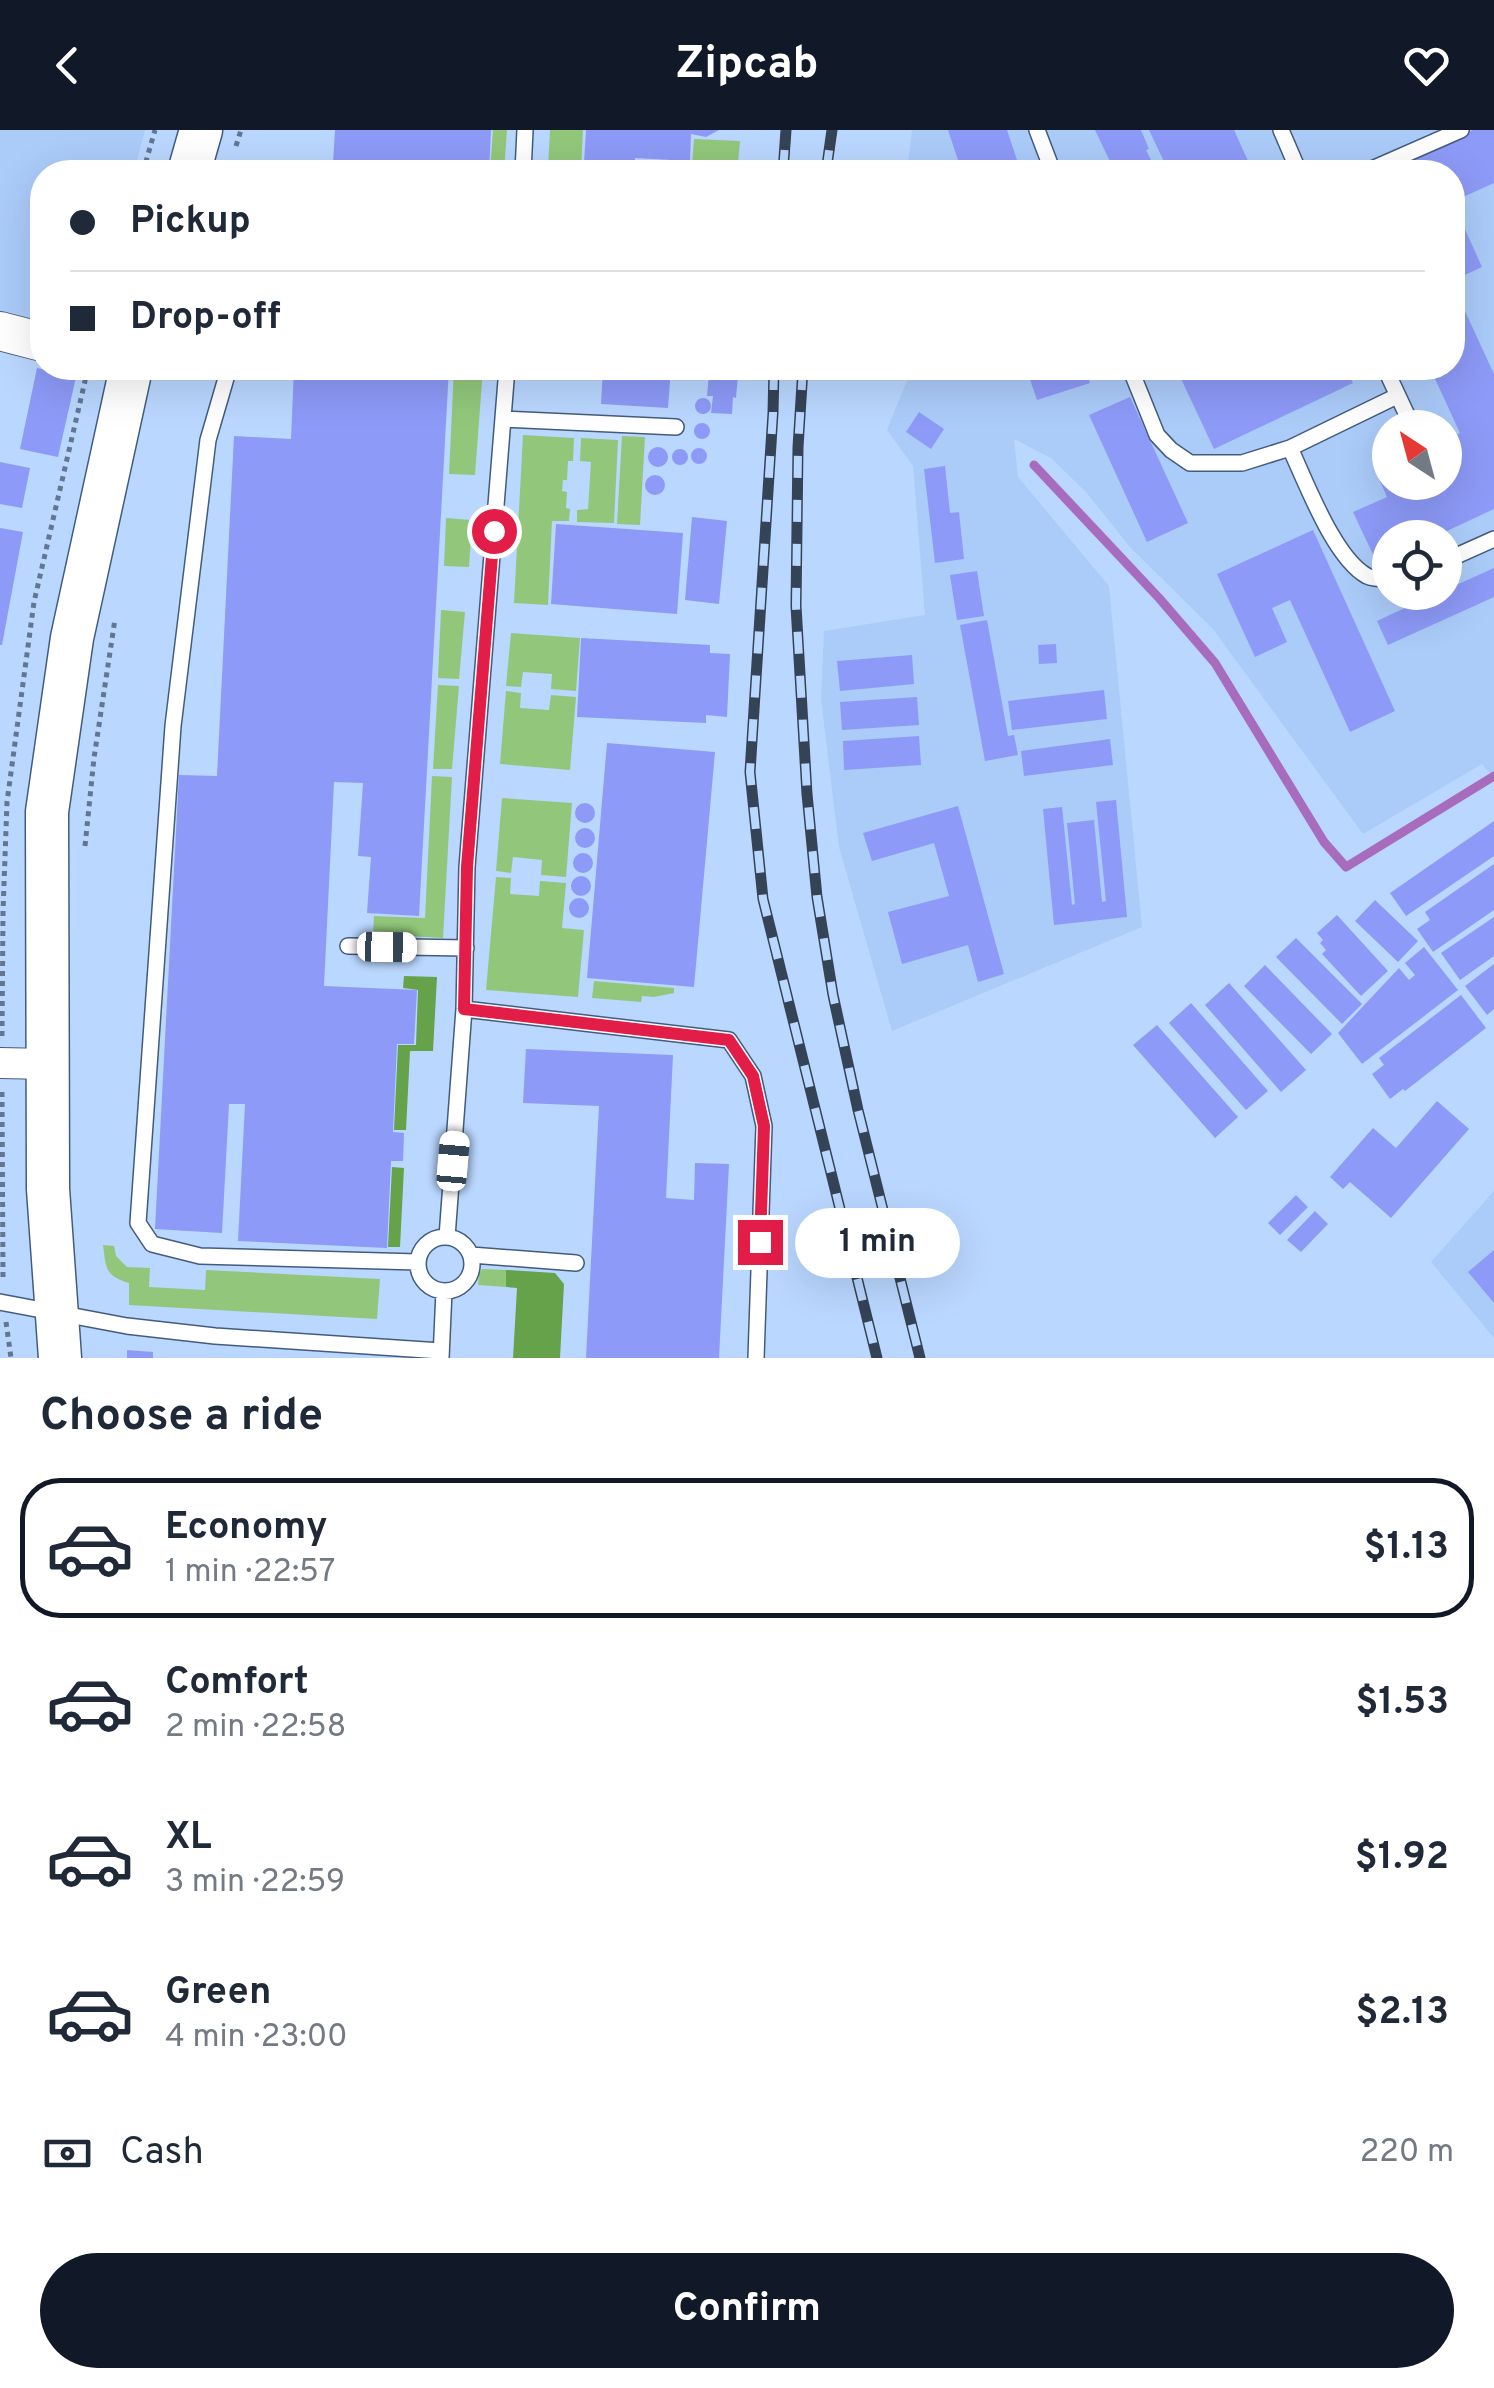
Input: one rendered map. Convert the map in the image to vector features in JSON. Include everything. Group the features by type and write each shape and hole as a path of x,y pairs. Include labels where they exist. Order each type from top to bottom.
{"main road":[{"path":"192,160 201,130"},
{"path":"60,1358 48,1188 48,812 72,638 127,380"}],"street":[{"path":"0,331 30,339"},
{"path":"0,1063 47,1064"}],"lane":[{"path":"523,160 524,130"},
{"path":"1036,130 1048,160"},
{"path":"1281,130 1294,160"},
{"path":"1392,160 1461,130"},
{"path":"226,380 208,440 173,726 138,1224 152,1244 200,1256 418,1262"},
{"path":"447,1237 464,1009 467,867 507,380"},
{"path":"1135,380 1157,434 1190,463 1242,463 1290,448 1397,396"},
{"path":"1390,380 1404,410"},
{"path":"503,418 676,426"},
{"path":"1290,448 1330,533 1353,565 1372,578"},
{"path":"1462,553 1494,539"},
{"path":"348,946 466,948"},
{"path":"464,1009 729,1040 753,1076 764,1126 756,1358"},
{"path":"447,1237 466,1246 473,1265 464,1284 444,1291 425,1282 418,1262 427,1244 447,1237"},
{"path":"471,1255 576,1263"},
{"path":"0,1302 127,1326 441,1354 444,1291"}],"path":[{"path":"147,160 156,130"},
{"path":"85,849 116,613"}],"shaded area":[{"path":"0,130 145,130 137,160 30,160 30,325 0,318"},
{"path":"912,130 1494,130 1494,778 1482,764 1363,834 1213,629 1130,547 1086,492 1051,458 1014,439 1018,477 1109,586 1142,927 892,1031 839,847 821,699 824,631 925,615 913,466 887,430 907,380 1465,380 1465,160 908,160"},
{"path":"1494,1191 1494,1338 1431,1262"}],"green space":[{"path":"493,130 507,130 505,160 491,160"},
{"path":"550,130 583,130 581,160 548,160"},
{"path":"694,139 740,141 738,160 692,160"},
{"path":"453,380 482,380 475,475 449,474"},
{"path":"523,435 574,438 573,461 568,461 562,491 567,492 569,521 552,521 548,605 514,603"},
{"path":"622,436 645,437 640,525 617,524"},
{"path":"581,438 618,440 614,523 577,522 577,510 588,509 591,462 580,461"},
{"path":"446,518 472,520 469,567 444,566"},
{"path":"441,610 465,612 459,679 438,678"},
{"path":"511,633 580,638 576,691 551,689 552,674 523,672 521,687 506,686"},
{"path":"438,685 459,686 452,769 433,769"},
{"path":"506,691 521,693 520,708 549,710 551,695 576,697 570,770 500,764"},
{"path":"432,776 452,777 443,938 373,934 374,916 425,918"},
{"path":"502,798 572,803 566,877 541,875 542,860 513,857 511,873 496,871"},
{"path":"496,877 511,878 510,894 539,896 540,881 566,883 562,928 584,930 578,997 486,990"},
{"path":"404,976 437,977 433,1051 410,1051 406,1130 394,1130 398,1045 416,1045 418,990 403,988"},
{"path":"594,981 674,988 674,993 642,996 641,1002 592,998"},
{"path":"392,1167 404,1168 400,1247 388,1247"},
{"path":"103,1245 114,1246 116,1256 127,1267 150,1268 149,1287 205,1290 206,1270 380,1279 377,1319 129,1305 129,1283 108,1270"},
{"path":"482,1269 506,1270 506,1287 478,1285"},
{"path":"506,1270 555,1273 564,1284 560,1358 513,1358 517,1288 506,1287"}],"building":[{"path":"335,130 491,130 490,160 333,160"},
{"path":"586,130 719,130 706,137 691,134 690,160 584,160"},
{"path":"948,130 1007,130 1017,160 958,160"},
{"path":"1095,130 1141,130 1151,160 1109,160"},
{"path":"1149,130 1234,130 1248,160 1163,160"},
{"path":"1473,130 1494,130 1494,183 1465,196 1465,160 1407,160"},
{"path":"1465,229 1482,267 1465,275"},
{"path":"1465,311 1494,374 1494,509 1462,524 1462,520 1372,520 1372,552 1353,512 1380,500 1462,500 1462,410 1449,410 1436,380 1465,380"},
{"path":"34,380 75,380 58,457 20,449"},
{"path":"293,380 448,380 419,916 367,913 371,857 358,856 363,783 334,782 324,986 417,990 414,1044 397,1044 393,1132 404,1133 403,1161 391,1161 387,1248 238,1241 245,1104 229,1104 222,1233 155,1229 179,775 217,776 234,436 291,439"},
{"path":"602,380 670,380 668,408 601,404"},
{"path":"708,380 738,380 732,414 711,413 713,396 707,396"},
{"path":"1030,380 1089,380 1090,383 1037,400"},
{"path":"1182,380 1352,380 1353,383 1214,449"},
{"path":"1130,397 1188,523 1147,542 1089,415"},
{"path":"703,398 711,406 703,414 695,406"},
{"path":"919,412 944,429 931,449 906,432"},
{"path":"702,423 710,431 702,439 694,431"},
{"path":"658,447 668,457 658,467 648,457"},
{"path":"699,448 707,456 699,464 691,456"},
{"path":"680,449 688,457 680,465 672,457"},
{"path":"0,462 30,468 22,508 0,504"},
{"path":"945,466 950,513 959,512 964,559 935,563 924,469"},
{"path":"655,475 665,485 655,495 645,485"},
{"path":"692,517 727,521 719,604 685,600"},
{"path":"556,524 683,533 677,614 551,604"},
{"path":"0,528 23,532 2,645 0,645"},
{"path":"1313,530 1395,711 1350,732 1290,600 1272,608 1287,642 1255,657 1217,574"},
{"path":"1494,568 1494,597 1388,645 1377,621 1401,610 1462,610 1462,582"},
{"path":"977,571 984,616 957,620 950,575"},
{"path":"987,620 1008,736 1014,735 1018,755 985,761 960,625"},
{"path":"581,638 710,645 710,653 730,654 727,717 706,715 706,723 577,717"},
{"path":"1056,644 1057,663 1039,664 1038,645"},
{"path":"912,655 914,684 840,691 837,661"},
{"path":"1104,690 1107,719 1012,730 1008,701"},
{"path":"917,697 919,725 842,730 840,702"},
{"path":"919,736 921,765 844,770 843,741"},
{"path":"1110,739 1113,765 1024,776 1021,751"},
{"path":"607,743 715,752 694,987 587,978"},
{"path":"1116,800 1127,917 1054,925 1043,809 1062,807 1072,905 1075,904 1067,823 1094,820 1102,902 1106,901 1096,802"},
{"path":"581,803 589,803 595,813 589,823 581,823 575,817 575,809"},
{"path":"958,806 1004,974 978,982 968,945 902,964 888,912 949,896 934,843 872,861 863,833"},
{"path":"1494,821 1494,856 1406,916 1390,893"},
{"path":"581,828 589,828 595,838 589,848 581,848 575,842 575,834"},
{"path":"579,853 587,853 593,863 587,873 579,873 573,867 573,859"},
{"path":"1494,864 1494,910 1433,952 1417,929 1430,920 1425,912"},
{"path":"577,876 585,876 591,886 585,896 577,896 571,890 571,882"},
{"path":"579,898 589,908 579,918 569,908"},
{"path":"1375,900 1418,941 1398,962 1355,921"},
{"path":"1337,915 1388,971 1361,996 1322,954 1326,950 1317,933"},
{"path":"1494,917 1494,956 1460,980 1441,953"},
{"path":"1296,938 1362,1004 1342,1024 1276,957"},
{"path":"1424,947 1458,990 1362,1064 1338,1033 1399,968 1409,980 1415,975 1405,963"},
{"path":"1494,964 1494,1009 1487,1015 1465,986"},
{"path":"1265,965 1332,1034 1311,1054 1244,986"},
{"path":"1229,983 1306,1070 1281,1092 1205,1005"},
{"path":"1461,995 1486,1028 1390,1099 1372,1074 1384,1065 1379,1058"},
{"path":"1191,1003 1268,1091 1246,1110 1169,1023"},
{"path":"1157,1025 1238,1117 1215,1138 1133,1045"},
{"path":"526,1049 673,1055 666,1198 694,1200 695,1163 729,1164 719,1358 586,1358 599,1106 523,1103"},
{"path":"1437,1101 1469,1129 1391,1218 1350,1182 1343,1189 1330,1177 1373,1128 1396,1148"},
{"path":"1296,1195 1308,1207 1280,1235 1268,1223"},
{"path":"1315,1211 1328,1224 1301,1252 1287,1240"},
{"path":"1494,1250 1494,1303 1468,1272"},
{"path":"127,1350 153,1352 153,1358 127,1358"}],"waterway":[{"path":"1034,465 1215,663 1324,842 1346,867 1494,776"}],"railway":[{"path":"784,160 786,130"},
{"path":"828,160 832,130"},
{"path":"774,380 750,772 763,899 877,1358"},
{"path":"802,380 796,606 817,897 858,1110 920,1358"}],"route":[{"path":"494,531 467,867 464,1009 729,1040 753,1076 764,1126 760,1242"}]}
